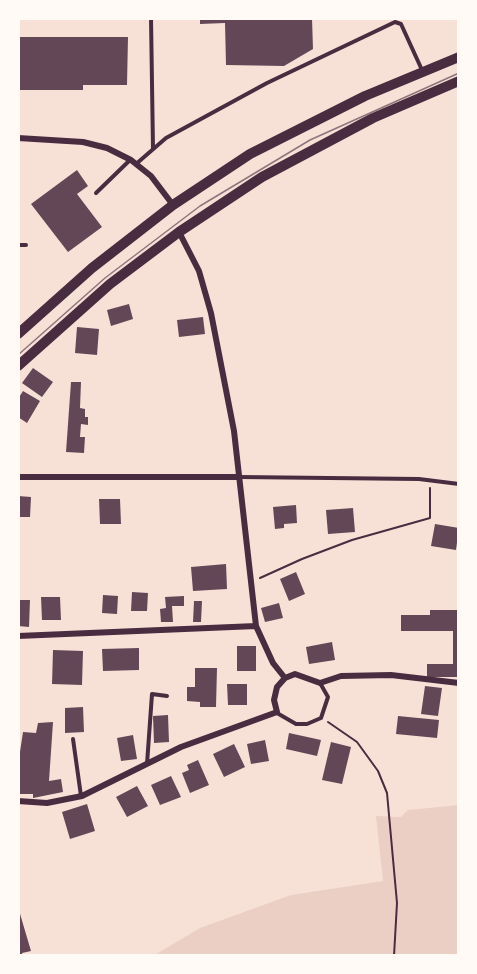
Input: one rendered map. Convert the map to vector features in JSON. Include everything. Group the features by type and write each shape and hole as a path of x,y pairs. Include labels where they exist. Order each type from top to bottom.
{"main road":[{"path":"18,334 92,268 173,205 250,154 303,125 423,70 459,57"},
{"path":"18,366 110,284 179,232 262,177 373,118 459,81"}],"street":[{"path":"18,138 83,142 107,148 133,162 151,176 173,205"},
{"path":"179,232 199,272 211,313 239,477 256,626 273,663 285,678"},
{"path":"18,477 239,477"},
{"path":"18,636 256,626"},
{"path":"18,801 46,803 82,796 209,736 277,712 274,700 277,687 285,678 295,674 320,683 341,676 391,675 459,683"}],"lane":[{"path":"151,18 153,149"},
{"path":"96,193 166,138 267,83 395,22 401,24 423,70"},
{"path":"18,245 26,245"},
{"path":"239,477 430,479 459,484"},
{"path":"277,712 296,724 306,724 321,718 328,697 320,683"},
{"path":"147,765 152,694 167,696"},
{"path":"73,739 82,796"}],"path":[{"path":"252,582 312,555 430,518 430,479"},
{"path":"321,718 357,742 378,771 387,793 397,903 394,956"}],"shaded area":[{"path":"459,805 459,956 153,956 200,928 291,895 383,881 376,816 401,817 408,810"}],"building":[{"path":"200,18 312,18 313,49 284,66 226,65 225,23 200,24"},
{"path":"18,37 128,37 127,85 83,85 83,90 18,90"},
{"path":"77,170 88,186 77,194 102,227 68,252 31,204"},
{"path":"129,304 133,319 111,326 107,310"},
{"path":"203,317 205,334 179,337 177,320"},
{"path":"77,327 99,329 97,355 75,353"},
{"path":"33,368 53,382 42,397 22,383"},
{"path":"71,382 81,382 80,408 85,409 85,417 88,417 88,425 81,424 80,437 85,437 84,453 66,452"},
{"path":"23,391 40,401 27,423 18,417 18,399"},
{"path":"18,496 31,497 30,517 18,517"},
{"path":"99,499 120,499 121,524 100,524"},
{"path":"296,505 297,523 284,524 284,528 275,529 273,507"},
{"path":"353,508 355,532 328,534 326,510"},
{"path":"435,524 459,528 456,550 431,546"},
{"path":"226,564 227,589 193,591 191,567"},
{"path":"296,572 305,594 289,601 280,579"},
{"path":"132,592 148,593 147,611 131,611"},
{"path":"103,595 118,596 117,614 102,613"},
{"path":"184,596 184,606 172,606 173,622 161,622 160,609 166,608 165,597"},
{"path":"41,597 60,597 61,620 42,620"},
{"path":"18,600 30,600 29,627 18,626"},
{"path":"194,601 202,601 201,622 193,622"},
{"path":"279,603 283,618 265,622 261,608"},
{"path":"430,610 459,610 459,677 427,677 427,664 453,664 453,631 401,631 401,615 430,615"},
{"path":"332,642 335,660 309,664 306,647"},
{"path":"237,646 256,646 256,671 237,671"},
{"path":"139,648 139,670 103,671 102,649"},
{"path":"53,650 83,651 82,685 52,684"},
{"path":"195,668 217,668 216,707 200,707 200,702 187,701 187,687 195,687"},
{"path":"227,684 247,684 247,705 228,705"},
{"path":"425,686 442,688 438,716 421,714"},
{"path":"83,707 84,732 65,733 65,708"},
{"path":"168,715 169,742 154,743 153,716"},
{"path":"398,716 439,720 437,738 396,734"},
{"path":"53,722 49,781 61,779 63,792 33,798 33,794 18,794 18,765 23,732 36,733 38,723"},
{"path":"289,733 321,740 317,756 286,749"},
{"path":"133,735 137,759 121,761 117,738"},
{"path":"265,740 269,761 251,764 247,744"},
{"path":"331,742 351,747 342,784 322,780"},
{"path":"234,744 245,767 224,777 213,754"},
{"path":"198,760 209,785 190,793 182,773 189,770 187,765"},
{"path":"171,776 181,797 160,805 151,785"},
{"path":"137,786 148,806 127,817 116,797"},
{"path":"87,804 95,831 70,839 62,812"},
{"path":"18,907 31,951 22,953 23,956 18,956"}],"tram line":[{"path":"18,355 105,278 200,206 310,140 459,73"}]}
